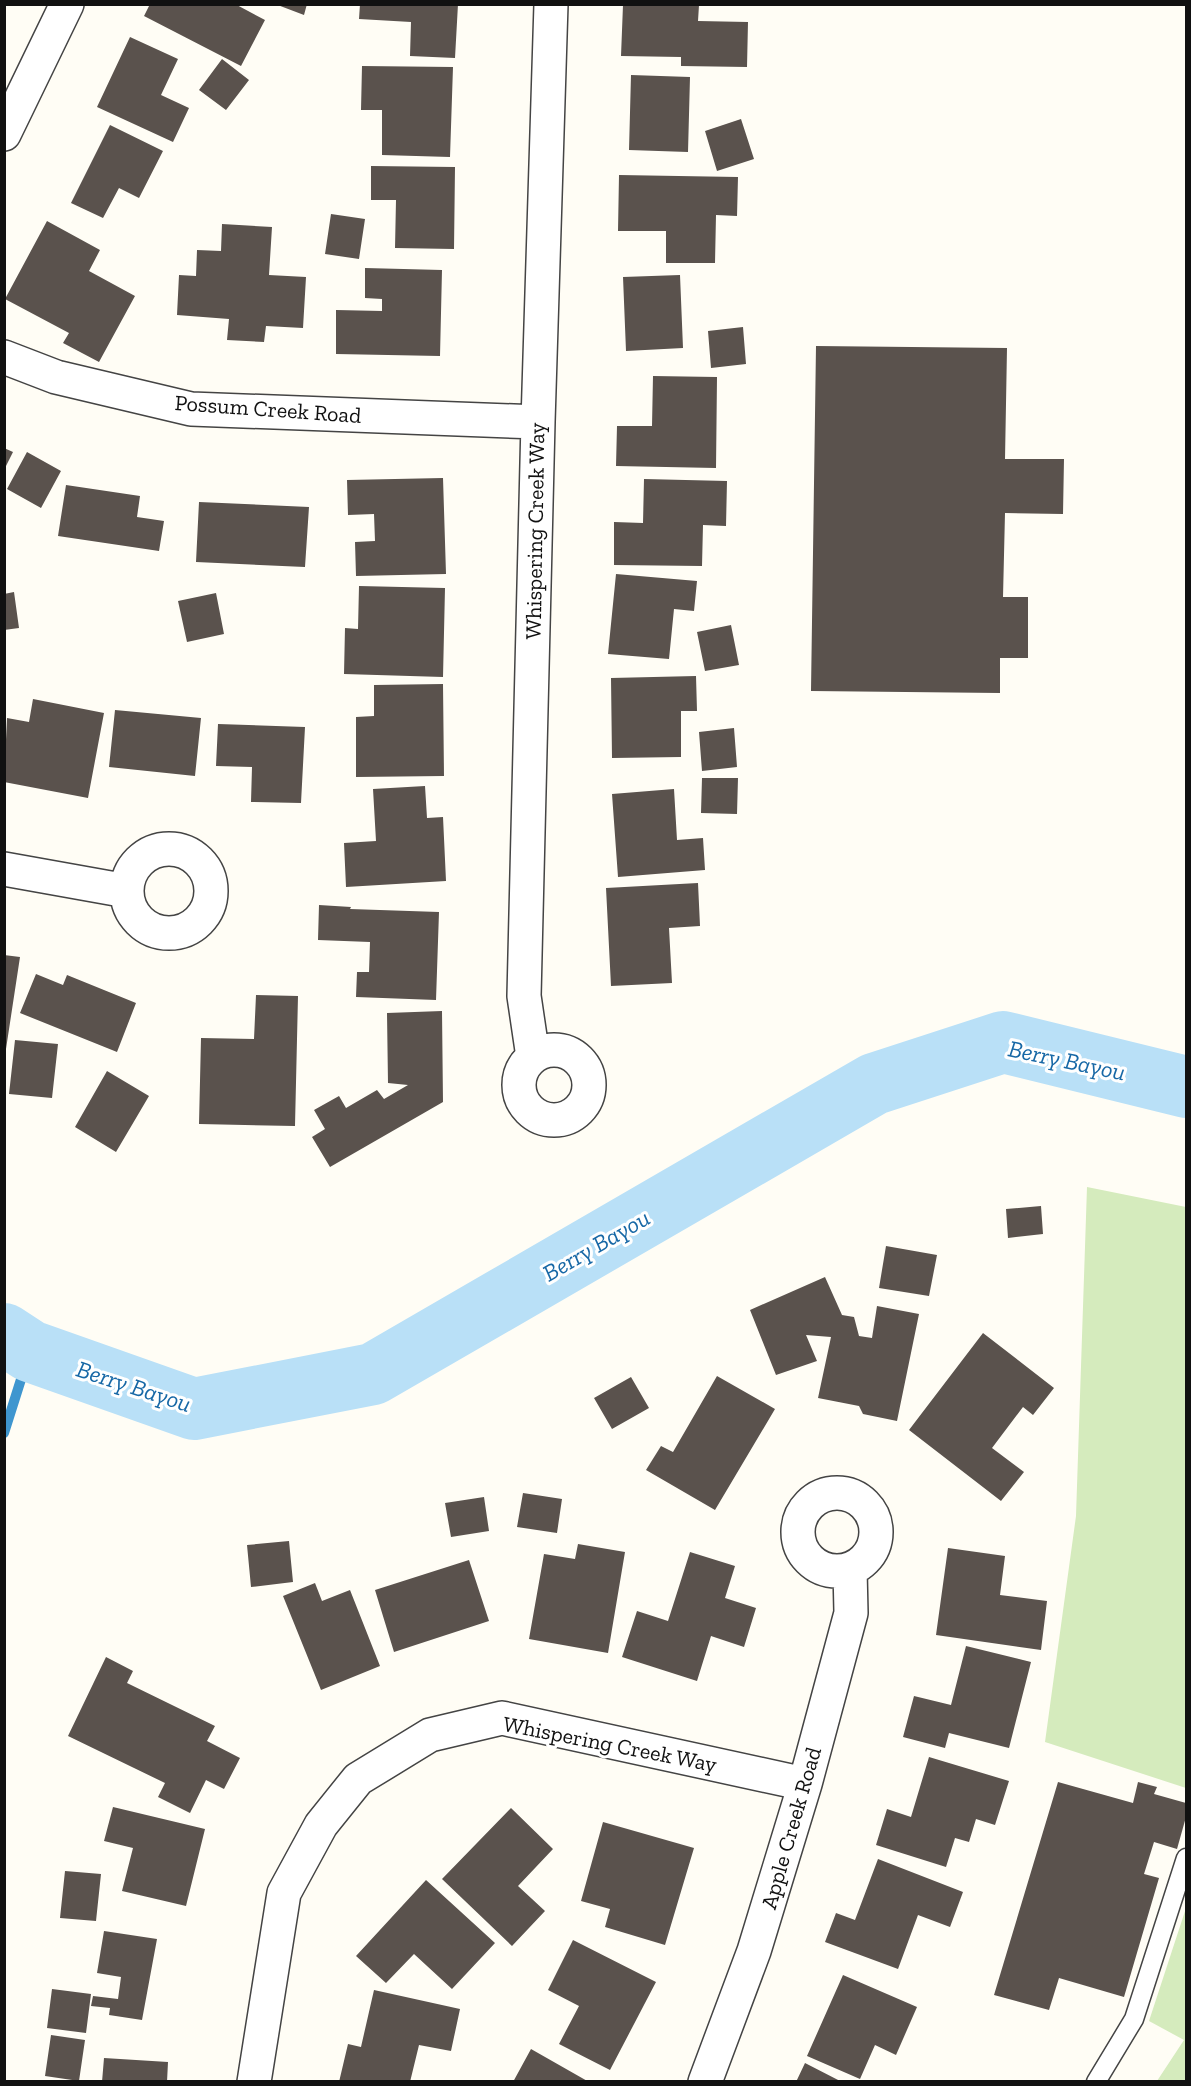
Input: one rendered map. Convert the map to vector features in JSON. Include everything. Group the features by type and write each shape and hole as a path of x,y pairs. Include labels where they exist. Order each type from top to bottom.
{"street":[{"path":"4,134 68,4"},
{"name":"Whispering Creek Way","path":"533,1057 524,996 551,4"},
{"name":"Possum Creek Road","path":"4,357 56,377 191,409 538,422"},
{"path":"4,868 127,891"},
{"name":"Apple Creek Road","path":"705,2082 754,1951 805,1784 851,1613 850,1569"},
{"name":"Whispering Creek Way","path":"254,2082 284,1893 321,1825 358,1779 430,1735 502,1718 805,1784"}],"lane":[{"path":"1096,2082 1134,2019 1186,1858"}],"green space":[{"path":"1087,1187 1186,1207 1186,1788 1045,1742 1076,1516"},
{"path":"1186,1908 1186,2081 1157,2081 1184,2040 1149,2021"}],"building":[{"path":"150,4 235,4 265,20 241,66 144,16"},
{"path":"275,4 307,4 304,15"},
{"path":"360,4 458,4 455,58 410,56 411,22 359,19"},
{"path":"623,5 699,5 698,21 748,22 747,67 681,66 681,57 621,56"},
{"path":"130,37 178,59 161,95 189,108 173,142 97,107"},
{"path":"222,59 249,80 226,110 199,90"},
{"path":"362,66 453,67 450,157 382,155 382,110 361,110"},
{"path":"631,75 690,77 688,152 629,150"},
{"path":"741,119 754,159 717,171 705,131"},
{"path":"110,125 163,151 139,198 119,188 103,218 71,203"},
{"path":"371,166 455,167 454,249 395,248 396,200 371,200"},
{"path":"619,175 738,177 737,216 716,215 715,263 666,263 666,231 618,231"},
{"path":"331,214 365,219 359,259 325,254"},
{"path":"47,221 100,250 89,271 135,296 99,362 63,343 69,333 5,299"},
{"path":"222,224 272,227 269,275 306,277 303,328 266,326 264,342 227,340 229,319 177,315 179,275 196,276 197,250 221,251"},
{"path":"365,268 442,270 440,356 336,354 336,310 382,311 382,299 365,298"},
{"path":"680,275 683,348 626,351 623,277"},
{"path":"743,327 746,364 711,368 708,331"},
{"path":"816,346 1007,348 1005,459 1064,459 1063,514 1005,513 1003,597 1028,597 1028,658 1000,658 1000,693 811,691"},
{"path":"653,376 717,377 716,468 616,466 617,426 652,426"},
{"path":"4,448 13,452 4,470"},
{"path":"27,452 61,471 41,508 7,489"},
{"path":"443,478 446,574 356,576 355,542 375,541 374,514 348,515 347,480"},
{"path":"644,479 727,481 726,526 703,525 702,566 614,565 614,522 643,523"},
{"path":"66,485 140,496 137,517 164,521 159,551 58,536"},
{"path":"199,502 309,507 305,567 196,562"},
{"path":"616,574 697,581 694,611 674,609 669,659 608,654"},
{"path":"359,586 445,588 443,677 344,674 345,628 358,629"},
{"path":"14,592 19,628 4,630 4,594"},
{"path":"216,593 224,634 187,642 178,601"},
{"path":"731,625 739,665 705,671 697,632"},
{"path":"696,676 697,711 681,711 681,757 612,758 611,678"},
{"path":"443,684 444,776 356,777 356,717 374,716 374,685"},
{"path":"33,699 104,713 88,798 4,782 7,718 29,722"},
{"path":"115,710 201,718 195,776 109,767"},
{"path":"218,724 305,727 301,803 251,802 252,767 216,766"},
{"path":"734,728 737,767 702,771 699,732"},
{"path":"702,778 738,778 737,814 701,813"},
{"path":"425,786 427,818 443,817 446,881 346,887 344,843 376,841 373,789"},
{"path":"674,789 677,840 703,838 705,870 618,877 612,794"},
{"path":"698,883 700,926 669,928 672,983 611,986 606,888"},
{"path":"319,905 351,907 350,909 439,912 436,1000 356,997 357,972 369,972 370,942 318,940"},
{"path":"4,955 20,957 6,1049 4,1049"},
{"path":"36,974 63,985 67,975 136,1003 117,1052 20,1013"},
{"path":"256,995 298,996 295,1126 199,1124 201,1038 254,1039"},
{"path":"442,1011 443,1102 330,1167 312,1137 325,1129 314,1110 339,1096 346,1108 377,1090 384,1099 408,1085 388,1083 387,1013"},
{"path":"15,1040 58,1044 52,1098 9,1094"},
{"path":"107,1071 149,1096 116,1152 75,1127"},
{"path":"1041,1206 1043,1234 1008,1238 1006,1209"},
{"path":"886,1246 937,1255 929,1296 879,1288"},
{"path":"825,1277 842,1315 854,1317 859,1336 872,1338 877,1306 919,1314 897,1421 863,1414 859,1406 818,1398 831,1337 806,1335 817,1361 776,1375 750,1310"},
{"path":"983,1333 1054,1388 1033,1415 1023,1407 992,1448 1024,1472 1001,1501 909,1430"},
{"path":"717,1376 775,1409 715,1510 646,1470 661,1446 673,1452"},
{"path":"631,1377 649,1408 612,1429 594,1398"},
{"path":"523,1493 562,1499 557,1533 517,1527"},
{"path":"484,1497 489,1531 451,1537 445,1503"},
{"path":"289,1541 293,1582 251,1587 247,1545"},
{"path":"578,1544 625,1552 608,1653 529,1639 544,1554 575,1559"},
{"path":"948,1548 1005,1556 1000,1595 1047,1601 1041,1650 936,1635"},
{"path":"690,1552 735,1566 725,1598 756,1608 744,1647 711,1636 697,1681 622,1657 637,1611 668,1621"},
{"path":"469,1560 489,1621 394,1652 375,1590"},
{"path":"315,1583 322,1601 350,1590 380,1666 321,1690 283,1596"},
{"path":"966,1646 1031,1662 1009,1748 949,1733 945,1748 903,1737 914,1696 951,1705"},
{"path":"106,1657 133,1671 127,1683 215,1726 207,1741 240,1758 224,1789 206,1780 190,1813 158,1797 165,1783 68,1736"},
{"path":"929,1757 1009,1781 995,1825 976,1819 969,1842 955,1838 946,1867 876,1845 887,1809 911,1817"},
{"path":"1058,1782 1133,1803 1138,1782 1157,1787 1154,1794 1186,1803 1186,1817 1177,1849 1154,1842 1144,1874 1159,1878 1124,1997 1059,1978 1049,2010 994,1995"},
{"path":"113,1807 205,1829 186,1906 122,1891 133,1848 104,1841"},
{"path":"511,1808 553,1849 518,1886 545,1911 512,1946 442,1879"},
{"path":"603,1822 694,1848 665,1945 605,1927 610,1909 581,1901"},
{"path":"878,1859 963,1892 950,1927 918,1915 898,1969 825,1942 836,1913 855,1920"},
{"path":"65,1871 101,1874 96,1921 60,1918"},
{"path":"426,1880 495,1943 452,1989 414,1954 386,1983 356,1956"},
{"path":"104,1931 157,1939 142,2020 109,2015 110,2008 91,2006 93,1996 118,1999 121,1977 97,1973"},
{"path":"573,1940 656,1982 610,2070 559,2044 579,2006 548,1990"},
{"path":"843,1975 917,2007 896,2055 875,2045 860,2079 807,2056"},
{"path":"52,1989 91,1994 86,2033 47,2028"},
{"path":"374,1990 460,2009 451,2051 419,2045 410,2082 339,2082 348,2044 361,2047"},
{"path":"51,2035 85,2040 79,2081 45,2076"},
{"path":"531,2049 589,2082 513,2082"},
{"path":"104,2058 168,2062 167,2082 102,2082"},
{"path":"805,2063 842,2082 796,2082"}],"waterway":[{"name":"Berry Bayou","path":"4,1334 30,1351 194,1409 373,1374 874,1084 1003,1042 1186,1087"},
{"path":"4,1433 30,1351"}]}
